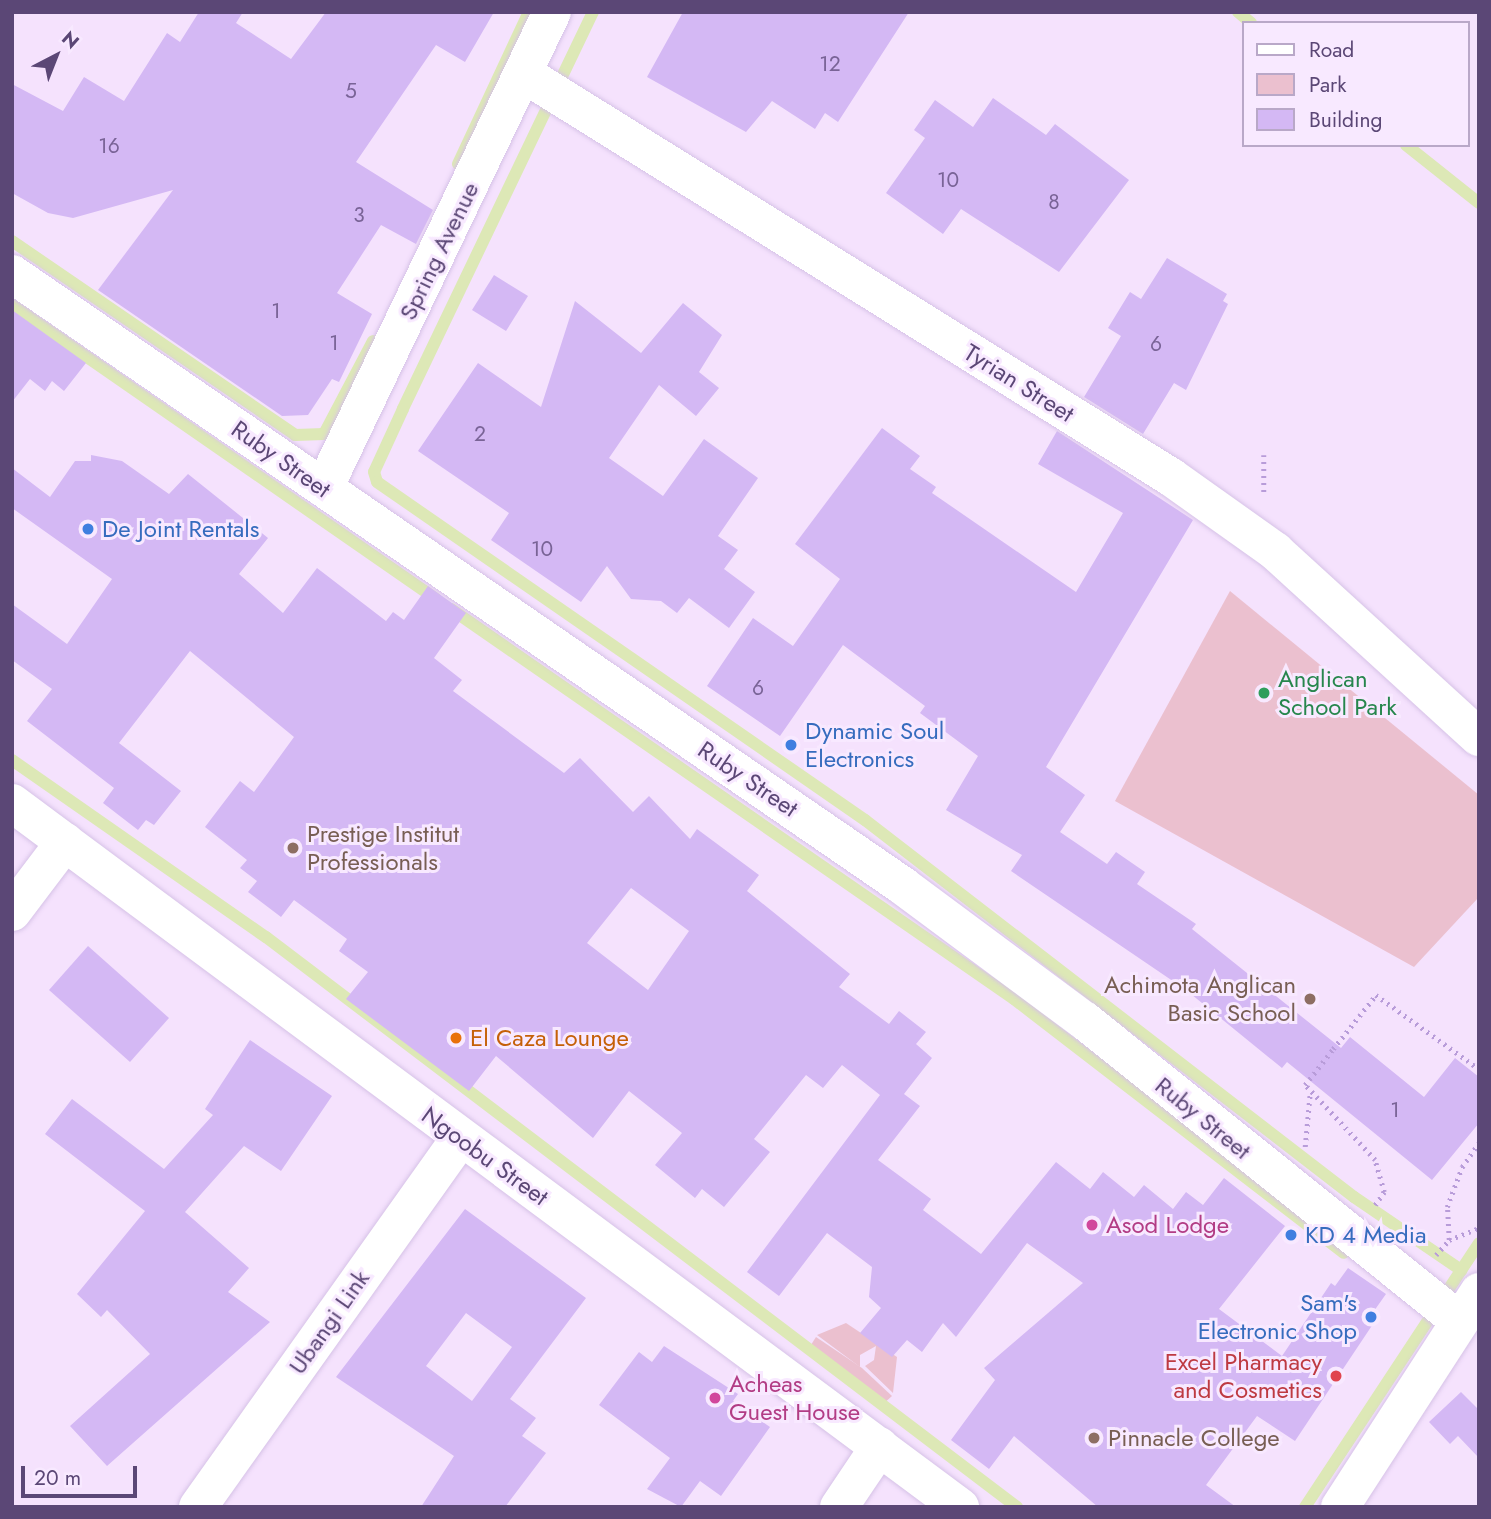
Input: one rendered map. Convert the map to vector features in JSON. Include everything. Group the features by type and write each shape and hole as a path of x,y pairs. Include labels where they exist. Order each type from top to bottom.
{"street":[{"name":"Spring Avenue","path":"324,488 552,12"},
{"name":"Tyrian Street","path":"524,74 1171,477 1275,551 1479,737"},
{"name":"Ruby Street","path":"12,274 903,886 1085,1021 1351,1238 1413,1282 1469,1306"},
{"name":"Ngoobu Street","path":"12,803 960,1507"},
{"path":"12,912 65,842"},
{"name":"Ubangi Link","path":"198,1507 460,1138"},
{"path":"1340,1507 1469,1306"},
{"path":"839,1507 880,1446"}],"path":[{"path":"1351,1238 1384,1192 1375,1160 1350,1126 1310,1093 1305,1085 1376,995 1479,1069"},
{"path":"1292,1190 1306,1158 1310,1093"},
{"path":"1450,1240 1447,1207 1479,1143"},
{"path":"1413,1282 1450,1240 1479,1228"}],"green space":[{"name":"Anglican School Park","path":"1230,591 1479,795 1479,897 1414,967 1115,801"},
{"path":"846,1323 897,1357 893,1393 865,1366 874,1360 876,1346 860,1355 860,1367 817,1335"},
{"path":"816,1337 862,1368 892,1396 882,1405 809,1348"}],"building":[{"path":"199,12 243,12 236,23 291,59 326,12 494,12 465,62 436,45 356,162 433,210 416,244 381,225 337,293 372,314 339,382 332,379 308,415 282,416 98,290 173,190 73,218 48,213 12,193 12,84 63,111 84,77 124,101 167,33 180,42"},
{"path":"683,12 909,12 838,122 825,113 815,129 772,101 746,132 647,77"},
{"path":"993,98 1046,135 1055,124 1129,180 1059,272 961,209 943,234 886,193 925,138 914,130 935,100 973,127"},
{"path":"1167,258 1227,294 1223,301 1228,304 1186,390 1174,383 1143,434 1084,397 1121,336 1108,328 1130,292 1141,299"},
{"path":"494,275 528,296 506,331 472,310"},
{"path":"575,301 641,353 683,303 722,335 699,372 719,388 696,416 659,385 609,458 663,496 704,439 758,478 718,536 738,550 724,569 755,592 729,628 689,598 677,613 661,601 631,599 607,566 581,602 491,540 509,513 418,451 478,363 541,407"},
{"path":"12,310 86,363 64,391 52,381 45,391 30,379 12,402"},
{"path":"882,428 920,456 910,469 936,487 932,493 1076,592 1123,513 1038,464 1057,431 1193,520 1046,767 1085,795 1060,832 1107,864 1116,852 1145,872 1137,884 1196,924 1192,929 1341,1048 1350,1037 1424,1097 1455,1058 1479,1077 1479,1123 1432,1180 1287,1062 1282,1068 1186,990 1011,871 1022,855 946,810 978,756 920,713 925,706 843,645 780,736 707,686 753,618 793,646 840,579 795,544"},
{"path":"91,455 122,461 169,494 188,474 268,538 239,574 283,613 317,568 386,621 393,612 404,620 428,586 466,613 434,658 462,680 453,691 564,773 580,758 633,812 649,796 690,839 697,829 759,875 747,891 850,974 839,987 889,1024 899,1011 926,1032 916,1044 932,1058 904,1094 920,1106 878,1160 931,1199 923,1210 981,1254 1056,1162 1090,1189 1103,1172 1134,1197 1144,1185 1173,1209 1186,1192 1203,1205 1224,1178 1285,1226 1219,1309 1282,1356 1331,1283 1335,1286 1348,1268 1386,1294 1374,1311 1379,1315 1295,1441 1257,1416 1206,1485 1236,1507 1098,1507 1014,1436 989,1469 951,1440 995,1380 984,1368 1083,1283 1027,1243 956,1337 943,1323 922,1352 907,1340 892,1357 860,1333 881,1308 869,1297 872,1267 827,1233 779,1296 747,1272 880,1095 842,1065 823,1088 806,1075 754,1139 770,1152 724,1207 702,1189 695,1198 655,1165 682,1133 629,1091 593,1138 496,1056 469,1091 346,999 368,972 339,951 347,939 294,900 281,917 248,892 257,881 240,868 247,860 205,827 240,781 254,792 294,737 190,651 119,743 181,791 154,825 146,820 138,830 103,803 114,788 27,721 52,689 12,660 12,604 67,644 112,579 12,508 12,468 50,497 75,461 91,461","holes":["631,888 689,931 648,990 587,943"]},
{"path":"88,946 169,1018 130,1062 49,990"},
{"path":"250,1040 332,1096 281,1171 244,1146 185,1212 249,1268 228,1292 270,1322 107,1466 70,1426 150,1354 107,1310 101,1317 77,1294 145,1211 45,1134 72,1099 164,1169 213,1115 205,1109"},
{"path":"465,1209 586,1298 510,1399 536,1418 522,1436 546,1453 505,1507 421,1507 454,1456 336,1377","holes":["466,1313 512,1347 472,1401 426,1366"]},
{"path":"664,1346 738,1394 733,1401 770,1427 721,1496 700,1481 681,1507 647,1489 670,1458 599,1405 639,1352 652,1362"},
{"path":"1461,1392 1479,1410 1479,1458 1458,1436 1450,1444 1429,1422"}],"waterway":[{"path":"458,164 529,12"},
{"path":"593,12 374,472 377,482 865,820 1354,1197 1461,1270"},
{"path":"1238,12 1249,21"},
{"path":"1409,147 1479,203"},
{"path":"12,241 295,435 324,434 373,341"},
{"path":"12,305 436,599"},
{"path":"451,609 1014,999 1344,1253"},
{"path":"12,760 266,937 1017,1507"},
{"path":"1305,1507 1479,1243"}],"place":[{"name":"De Joint Rentals","path":"88,529"},
{"name":"Anglican School Park","path":"1264,693"},
{"name":"Dynamic Soul Electronics","path":"791,745"},
{"name":"Prestige Institut Professionals","path":"293,848"},
{"name":"Achimota Anglican Basic School","path":"1310,999"},
{"name":"El Caza Lounge","path":"456,1038"},
{"name":"Asod Lodge","path":"1092,1225"},
{"name":"KD 4 Media","path":"1291,1235"},
{"name":"Sam's Electronic Shop","path":"1371,1317"},
{"name":"Excel Pharmacy and Cosmetics","path":"1336,1376"},
{"name":"Acheas Guest House","path":"715,1398"},
{"name":"Pinnacle College","path":"1094,1438"}]}
